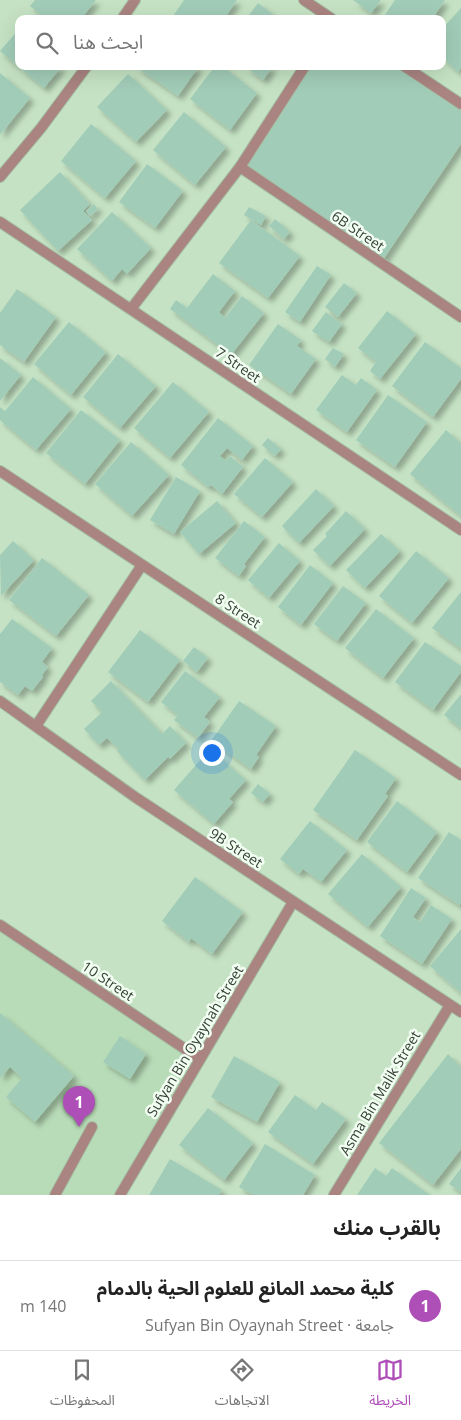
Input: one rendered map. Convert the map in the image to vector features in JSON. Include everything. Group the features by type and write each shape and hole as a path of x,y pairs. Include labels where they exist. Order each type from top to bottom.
{"street":[{"path":"125,15 135,0"},
{"path":"304,0 326,15"},
{"path":"0,177 41,128 84,70"},
{"path":"131,309 240,167 302,70"},
{"path":"410,70 461,104"},
{"name":"6B Street","path":"240,167 461,317"},
{"name":"7 Street","path":"0,222 461,530"},
{"name":"8 Street","path":"0,471 461,775"},
{"path":"36,726 142,565"},
{"name":"9B Street","path":"0,701 134,798 461,1012"},
{"name":"Sufyan Bin Oyaynah Street","path":"120,1195 293,902"},
{"name":"10 Street","path":"0,925 200,1059"},
{"name":"Asma Bin Malik Street","path":"334,1195 450,1005"},
{"path":"55,1195 92,1127"}],"shaded area":[{"path":"0,925 200,1059 114,1195 0,1195"}],"building":[{"path":"35,0 96,0 84,15 41,15 30,6"},
{"path":"184,0 237,0 227,15 174,15"},
{"path":"353,0 381,0 371,13"},
{"path":"395,0 445,0 435,15 385,15"},
{"path":"258,3 274,15 249,15"},
{"path":"461,8 461,68 458,72 446,61 446,25"},
{"path":"15,34 15,64 0,51"},
{"path":"23,70 59,70 44,88"},
{"path":"141,70 196,70 178,96"},
{"path":"212,70 227,70 257,93 230,130 190,99"},
{"path":"250,70 270,70 263,80"},
{"path":"302,70 410,70 461,104 461,144 381,263 240,167"},
{"path":"0,73 30,98 0,135"},
{"path":"128,74 167,110 136,142 97,107"},
{"path":"184,112 226,147 195,185 153,150"},
{"path":"91,124 136,161 105,198 61,161"},
{"path":"147,164 183,191 155,228 119,202"},
{"path":"60,172 90,204 83,211 92,220 58,251 20,210"},
{"path":"94,204 98,209 90,216 86,211"},
{"path":"249,207 266,216 261,225 244,215"},
{"path":"112,212 151,248 127,274 122,269 112,281 77,249"},
{"path":"275,219 290,232 284,239 269,226"},
{"path":"251,220 300,256 268,298 219,263"},
{"path":"317,266 331,275 300,322 285,312"},
{"path":"213,274 235,291 219,312 225,318 242,296 264,313 231,355 170,309 176,300 187,308"},
{"path":"344,283 357,293 338,317 325,307"},
{"path":"17,289 56,317 24,362 0,345 0,313"},
{"path":"387,311 416,334 380,379 370,371 376,362 358,348"},
{"path":"326,312 342,324 329,342 312,331"},
{"path":"69,322 106,352 71,395 34,364"},
{"path":"278,324 301,340 297,346 316,359 291,394 249,365"},
{"path":"425,342 461,368 461,379 433,417 392,386"},
{"path":"333,348 344,354 335,367 325,359"},
{"path":"118,354 156,386 120,428 83,397"},
{"path":"0,358 21,375 0,401"},
{"path":"342,375 356,385 361,378 377,390 347,432 316,410"},
{"path":"33,377 71,409 36,450 0,420 0,407 5,411"},
{"path":"173,382 209,412 170,458 134,428"},
{"path":"388,395 427,422 395,467 356,440"},
{"path":"81,410 120,440 85,484 46,453"},
{"path":"218,418 253,446 242,460 227,448 220,456 226,461 230,456 243,467 222,494 211,485 208,487 181,465"},
{"path":"446,430 461,443 461,516 410,474"},
{"path":"268,438 281,449 275,456 262,445"},
{"path":"131,442 169,475 132,516 95,484"},
{"path":"265,458 293,482 262,517 234,494"},
{"path":"176,477 200,491 174,534 150,520"},
{"path":"316,489 334,506 299,543 282,526"},
{"path":"217,501 236,523 199,554 180,532"},
{"path":"346,511 365,529 330,566 313,550 327,536 325,534"},
{"path":"244,521 265,537 244,564 246,566 239,576 215,558"},
{"path":"381,534 400,551 365,588 346,570"},
{"path":"13,541 34,560 1,596 0,555"},
{"path":"279,543 300,561 269,598 248,580"},
{"path":"416,551 449,578 412,623 379,596"},
{"path":"42,558 89,595 56,636 9,600"},
{"path":"310,565 333,583 301,625 278,607"},
{"path":"343,586 366,603 337,641 314,624"},
{"path":"461,592 461,649 432,628"},
{"path":"376,609 414,638 383,678 345,648"},
{"path":"12,619 52,648 42,662 48,667 42,675 43,677 32,691 25,686 18,695 0,682 0,634"},
{"path":"140,630 180,660 148,702 108,672"},
{"path":"425,642 461,666 461,672 433,710 395,682"},
{"path":"194,647 208,658 197,672 183,661"},
{"path":"185,671 220,697 204,717 210,722 198,738 174,720 178,715 161,702"},
{"path":"111,681 162,734 170,726 186,743 170,759 168,757 145,780 117,751 119,749 107,738 99,745 84,729 102,712 91,701"},
{"path":"461,694 461,728 444,715"},
{"path":"239,701 276,726 256,755 259,757 251,769 211,741"},
{"path":"210,749 246,780 229,799 233,802 214,824 174,790"},
{"path":"355,750 396,778 385,794 388,796 357,840 313,810"},
{"path":"258,784 270,794 263,802 251,793"},
{"path":"397,801 437,832 407,872 367,842"},
{"path":"310,821 347,850 321,882 303,869 299,874 280,859"},
{"path":"449,832 461,840 461,902 459,905 418,878"},
{"path":"362,854 401,887 368,927 328,894"},
{"path":"195,877 243,912 212,954 191,938 189,942 162,921"},
{"path":"411,888 426,898 413,917 420,922 431,905 452,919 422,964 380,936"},
{"path":"461,929 461,993 430,966"},
{"path":"0,1013 74,1076 35,1122 6,1097 22,1078 10,1067 0,1078"},
{"path":"120,1036 146,1054 130,1079 103,1062"},
{"path":"448,1054 461,1067 461,1149 433,1185 379,1143"},
{"path":"234,1056 280,1082 257,1122 211,1097"},
{"path":"295,1095 316,1110 322,1102 346,1119 313,1164 268,1132"},
{"path":"208,1108 253,1143 224,1180 179,1145"},
{"path":"265,1144 315,1175 303,1195 253,1195 239,1187"},
{"path":"170,1159 222,1190 219,1195 149,1195"},
{"path":"375,1168 386,1176 392,1168 430,1195 357,1195"},
{"path":"461,1168 461,1192 449,1184"}],"place":[{"name":"كلية محمد المانع للعلوم الحية بالدمام","path":"79,1127"}]}
